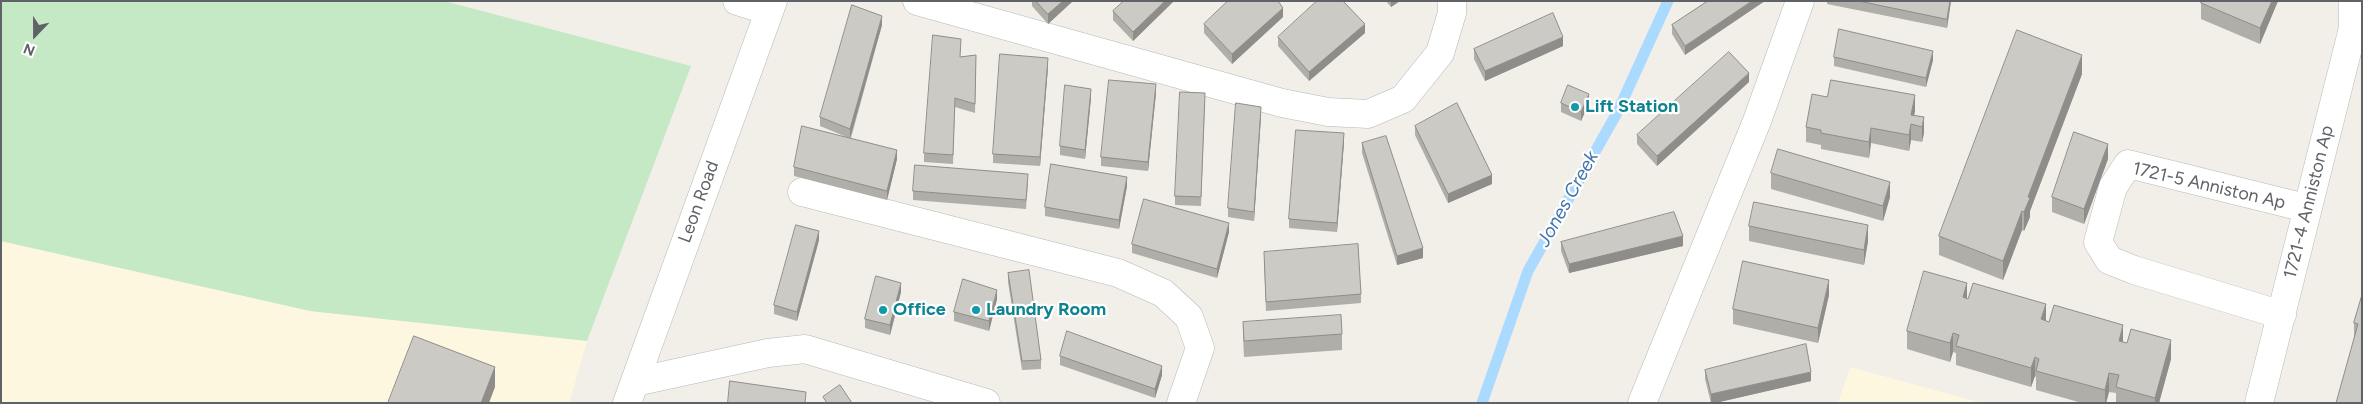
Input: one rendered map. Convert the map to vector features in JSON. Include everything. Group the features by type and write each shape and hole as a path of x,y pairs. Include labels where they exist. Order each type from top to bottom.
{"street":[{"path":"737,1 771,6"},
{"path":"917,1 1282,103 1328,112 1368,114 1403,99 1440,53 1452,12 1452,1"},
{"path":"1642,403 1757,121 1800,1"},
{"name":"Leon Road","path":"631,392 771,6"},
{"name":"1721-4 Anniston Ap","path":"2259,403 2282,314 2306,208 2356,20"},
{"name":"1721-5 Anniston Ap","path":"2282,314 2134,270 2109,260 2098,242 2113,187 2128,164 2306,208"},
{"path":"802,192 1118,273 1163,293 1189,317 1200,348 1181,403"},
{"path":"631,392 768,353 805,349 986,403"}],"shaded area":[{"path":"1,241 310,311 587,341 569,403 1,403"},
{"path":"1850,367 1982,403 1838,403"}],"green space":[{"path":"1,1 444,1 691,66 587,341 310,311 1,241"}],"building":[{"path":"1036,1 1063,1 1048,14"},
{"path":"1124,1 1165,1 1133,32 1113,11"},
{"path":"1228,1 1278,1 1283,8 1232,54 1204,24"},
{"path":"1317,1 1343,1 1365,24 1309,72 1278,37"},
{"path":"1708,1 1752,1 1685,46 1672,25"},
{"path":"1859,1 1950,1 1947,19"},
{"path":"2202,1 2272,1 2260,28 2201,3"},
{"path":"852,5 882,16 850,129 820,117"},
{"path":"1553,13 1563,37 1485,71 1474,49"},
{"path":"1839,29 1933,51 1926,78 1834,57"},
{"path":"2017,30 2082,55 2028,197 2030,198 2024,212 2022,211 2003,261 1939,236"},
{"path":"933,35 961,39 960,57 976,55 975,104 955,98 953,155 924,153"},
{"path":"1729,52 1749,73 1657,156 1637,135"},
{"path":"1000,54 1048,58 1040,157 993,154"},
{"path":"1109,80 1156,84 1148,162 1101,157"},
{"path":"1831,80 1915,95 1911,115 1924,117 1922,127 1911,124 1909,135 1871,128 1869,142 1821,133 1821,130 1806,127 1812,94 1827,97"},
{"path":"1065,85 1091,89 1085,150 1060,146"},
{"path":"1568,85 1589,94 1581,112 1561,103"},
{"path":"1180,92 1205,93 1201,197 1175,196"},
{"path":"1236,103 1261,107 1254,212 1228,208"},
{"path":"1457,103 1492,175 1448,194 1415,126"},
{"path":"802,126 897,150 887,191 794,167"},
{"path":"1296,130 1344,133 1337,223 1289,219"},
{"path":"2074,132 2108,144 2084,209 2052,197"},
{"path":"1386,136 1423,248 1397,256 1362,143"},
{"path":"1778,149 1890,182 1883,206 1771,173"},
{"path":"1051,164 1127,177 1119,220 1045,207"},
{"path":"915,165 1028,174 1026,200 913,191"},
{"path":"1144,199 1229,223 1217,269 1132,244"},
{"path":"1754,202 1868,225 1864,250 1749,226"},
{"path":"1674,212 1683,236 1569,264 1561,242"},
{"path":"796,225 819,231 797,312 774,305"},
{"path":"1358,244 1361,294 1266,302 1264,252"},
{"path":"1743,261 1829,280 1818,328 1733,309"},
{"path":"1029,270 1041,360 1022,361 1008,273"},
{"path":"1924,271 1967,283 1963,297 1968,299 1973,283 2046,304 2041,319 2049,322 2054,305 2123,325 2119,341 2127,343 2131,329 2171,340 2155,398 2116,387 2119,375 2109,373 2105,390 2036,371 2039,359 2035,357 2031,368 1956,346 1959,335 1953,333 1950,343 1907,331"},
{"name":"Office","path":"876,276 901,283 890,325 865,319"},
{"name":"Laundry Room","path":"963,279 997,290 989,321 954,312"},
{"path":"2362,295 2362,403 2336,403 2358,324 2354,323"},
{"path":"1341,315 1342,334 1244,341 1243,322"},
{"path":"1067,331 1162,366 1155,389 1060,356"},
{"path":"414,336 495,367 481,403 388,403"},
{"path":"1806,344 1811,372 1711,394 1705,370"},
{"path":"730,381 806,392 805,403 728,403"},
{"path":"840,385 852,403 827,403 823,397"}],"waterway":[{"name":"Jones Creek","path":"1482,403 1528,271 1618,111 1668,1"}],"place":[{"name":"Lift Station","path":"1575,107"},
{"name":"Office","path":"883,310"},
{"name":"Laundry Room","path":"976,310"}]}
